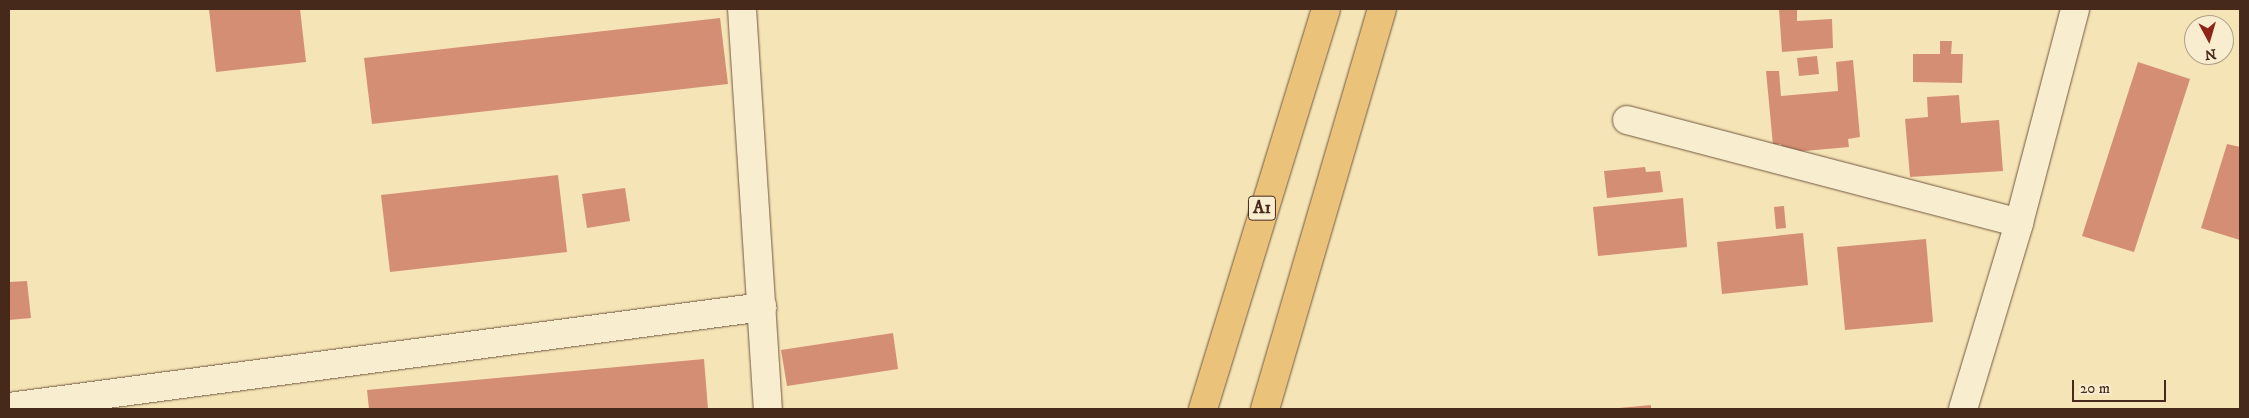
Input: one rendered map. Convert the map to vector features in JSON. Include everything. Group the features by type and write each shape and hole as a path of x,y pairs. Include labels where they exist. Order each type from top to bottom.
{"highway":[{"name":"A1","path":"1203,409 1326,9"},
{"path":"1265,409 1382,9"}],"street":[{"path":"742,9 768,409"},
{"path":"1963,409 2019,222 2075,9"},
{"path":"1627,120 2019,222"},
{"path":"9,407 762,307"}],"building":[{"path":"209,9 300,9 306,62 216,72"},
{"path":"1779,9 1797,9 1797,21 1832,19 1833,48 1782,52"},
{"path":"720,18 728,84 372,124 364,58"},
{"path":"1940,41 1952,41 1951,54 1963,54 1962,83 1913,82 1913,54 1940,54"},
{"path":"1817,56 1819,74 1799,76 1797,58"},
{"path":"1853,60 1860,137 1848,139 1849,147 1782,153 1781,144 1773,145 1766,71 1779,71 1781,96 1838,91 1836,62"},
{"path":"2138,62 2190,79 2134,252 2082,236"},
{"path":"1959,95 1961,123 1999,120 2003,171 1910,177 1905,119 1928,117 1927,97"},
{"path":"2227,144 2240,147 2240,240 2201,228"},
{"path":"1645,167 1646,172 1660,171 1663,192 1607,198 1604,171"},
{"path":"558,175 567,252 390,272 381,195"},
{"path":"625,188 630,221 587,228 582,194"},
{"path":"1683,198 1687,247 1598,256 1593,207"},
{"path":"1784,206 1786,228 1776,229 1774,207"},
{"path":"1803,233 1808,285 1722,294 1717,242"},
{"path":"1926,239 1933,322 1845,330 1837,247"},
{"path":"27,281 31,318 9,320 9,282"},
{"path":"893,333 898,369 787,386 781,350"},
{"path":"704,359 708,409 369,409 367,390"},
{"path":"1651,405 1651,409 1619,409 1619,408"}]}
